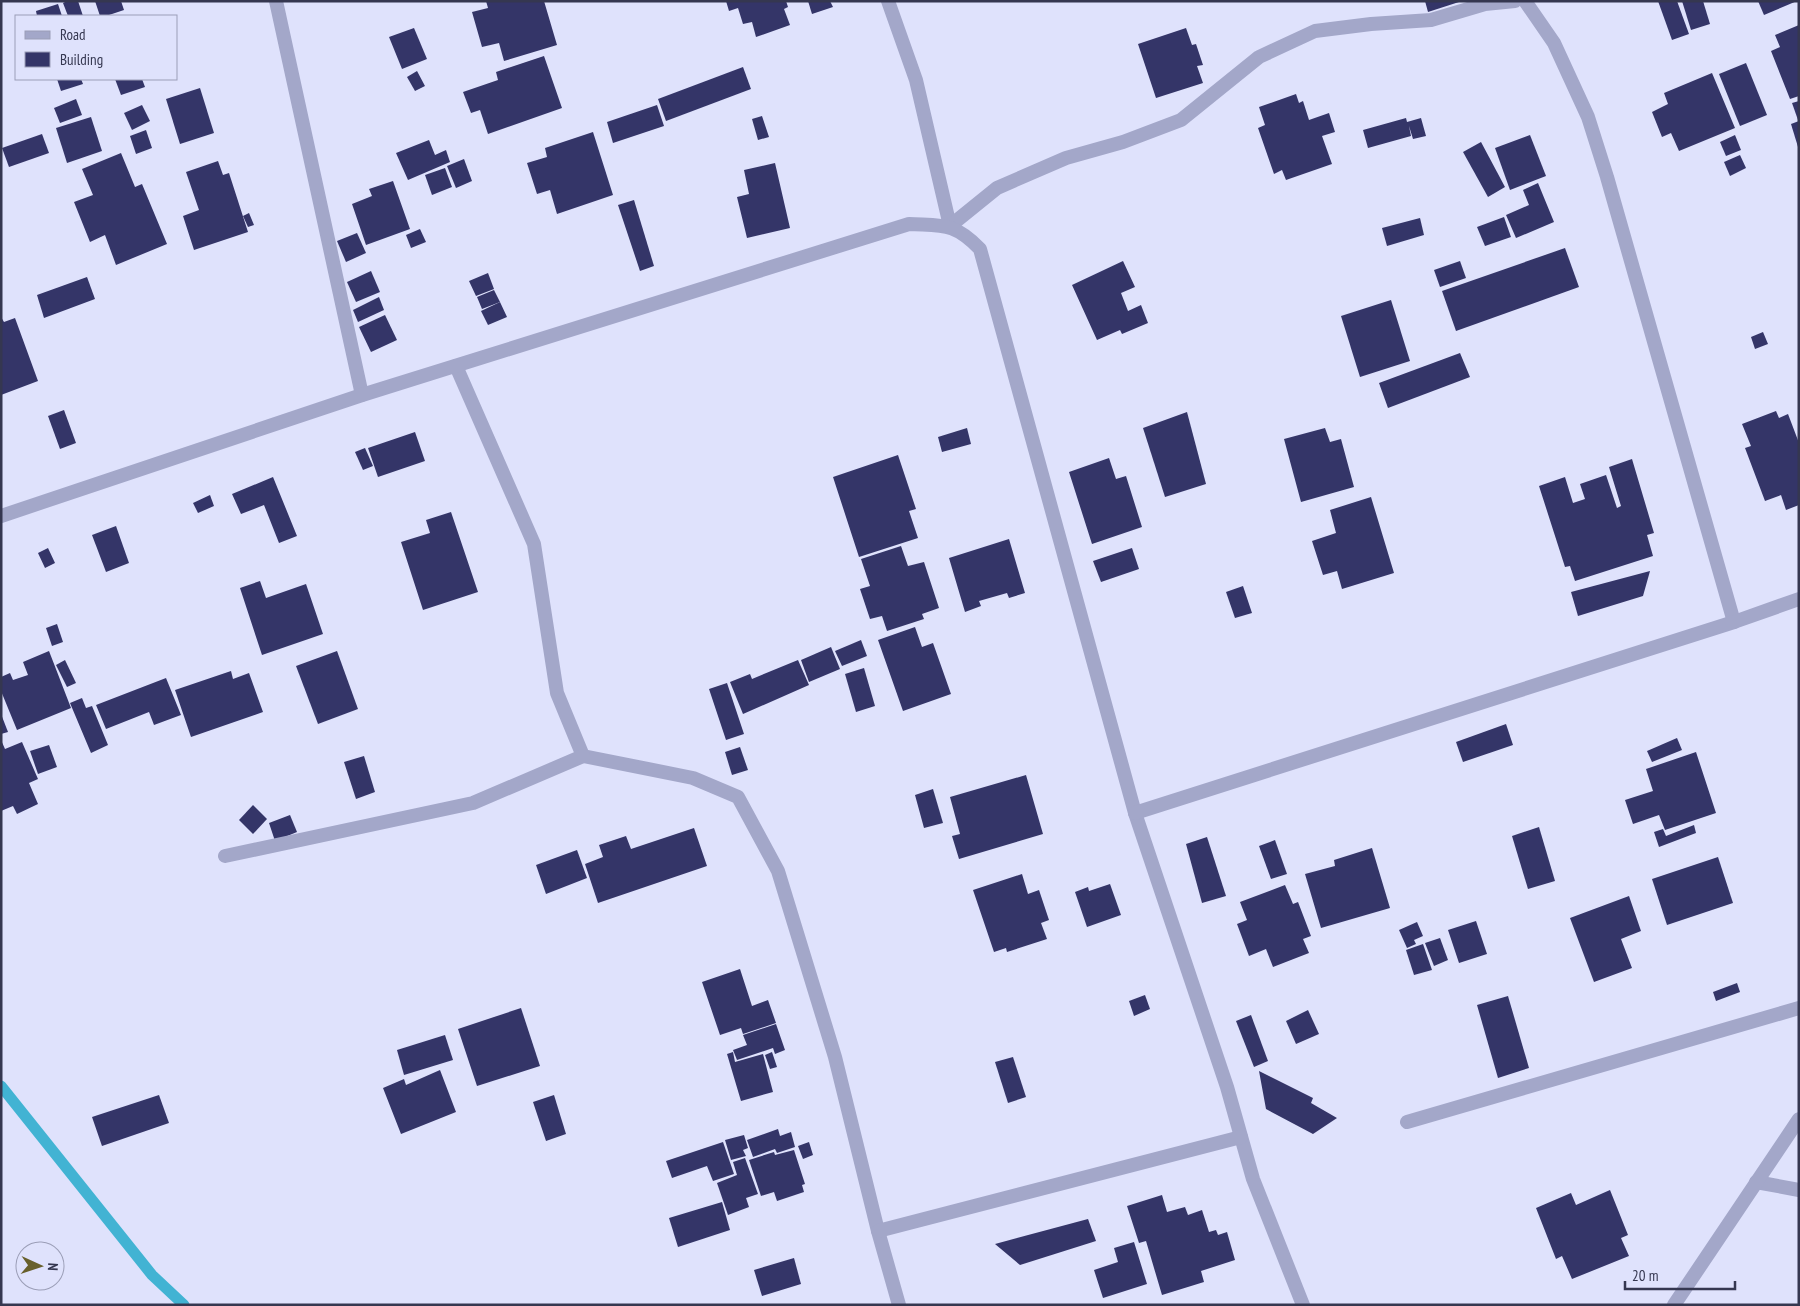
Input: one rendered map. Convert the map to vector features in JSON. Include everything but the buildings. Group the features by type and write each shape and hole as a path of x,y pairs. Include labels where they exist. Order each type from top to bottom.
{"street":[{"path":"276,1 362,395"},
{"path":"888,1 916,80 950,226"},
{"path":"950,226 997,188 1066,158 1123,142 1181,120 1259,57 1315,31 1372,24 1431,20 1486,4 1514,1"},
{"path":"1525,1 1554,44 1588,117 1734,622"},
{"path":"1,516 362,395 909,224 950,226 967,235 980,249 1135,813 1227,1087 1253,1178 1303,1305"},
{"path":"456,366 534,544 557,693 582,756"},
{"path":"1135,813 1734,622 1799,599"},
{"path":"225,856 473,803 582,756 692,778 738,797 778,871 835,1057 878,1231 899,1305"},
{"path":"1407,1122 1799,1008"},
{"path":"1674,1305 1799,1119"},
{"path":"878,1231 1242,1137"},
{"path":"1756,1182 1799,1190"}],"waterway":[{"path":"1,1086 152,1275 184,1305"}]}
